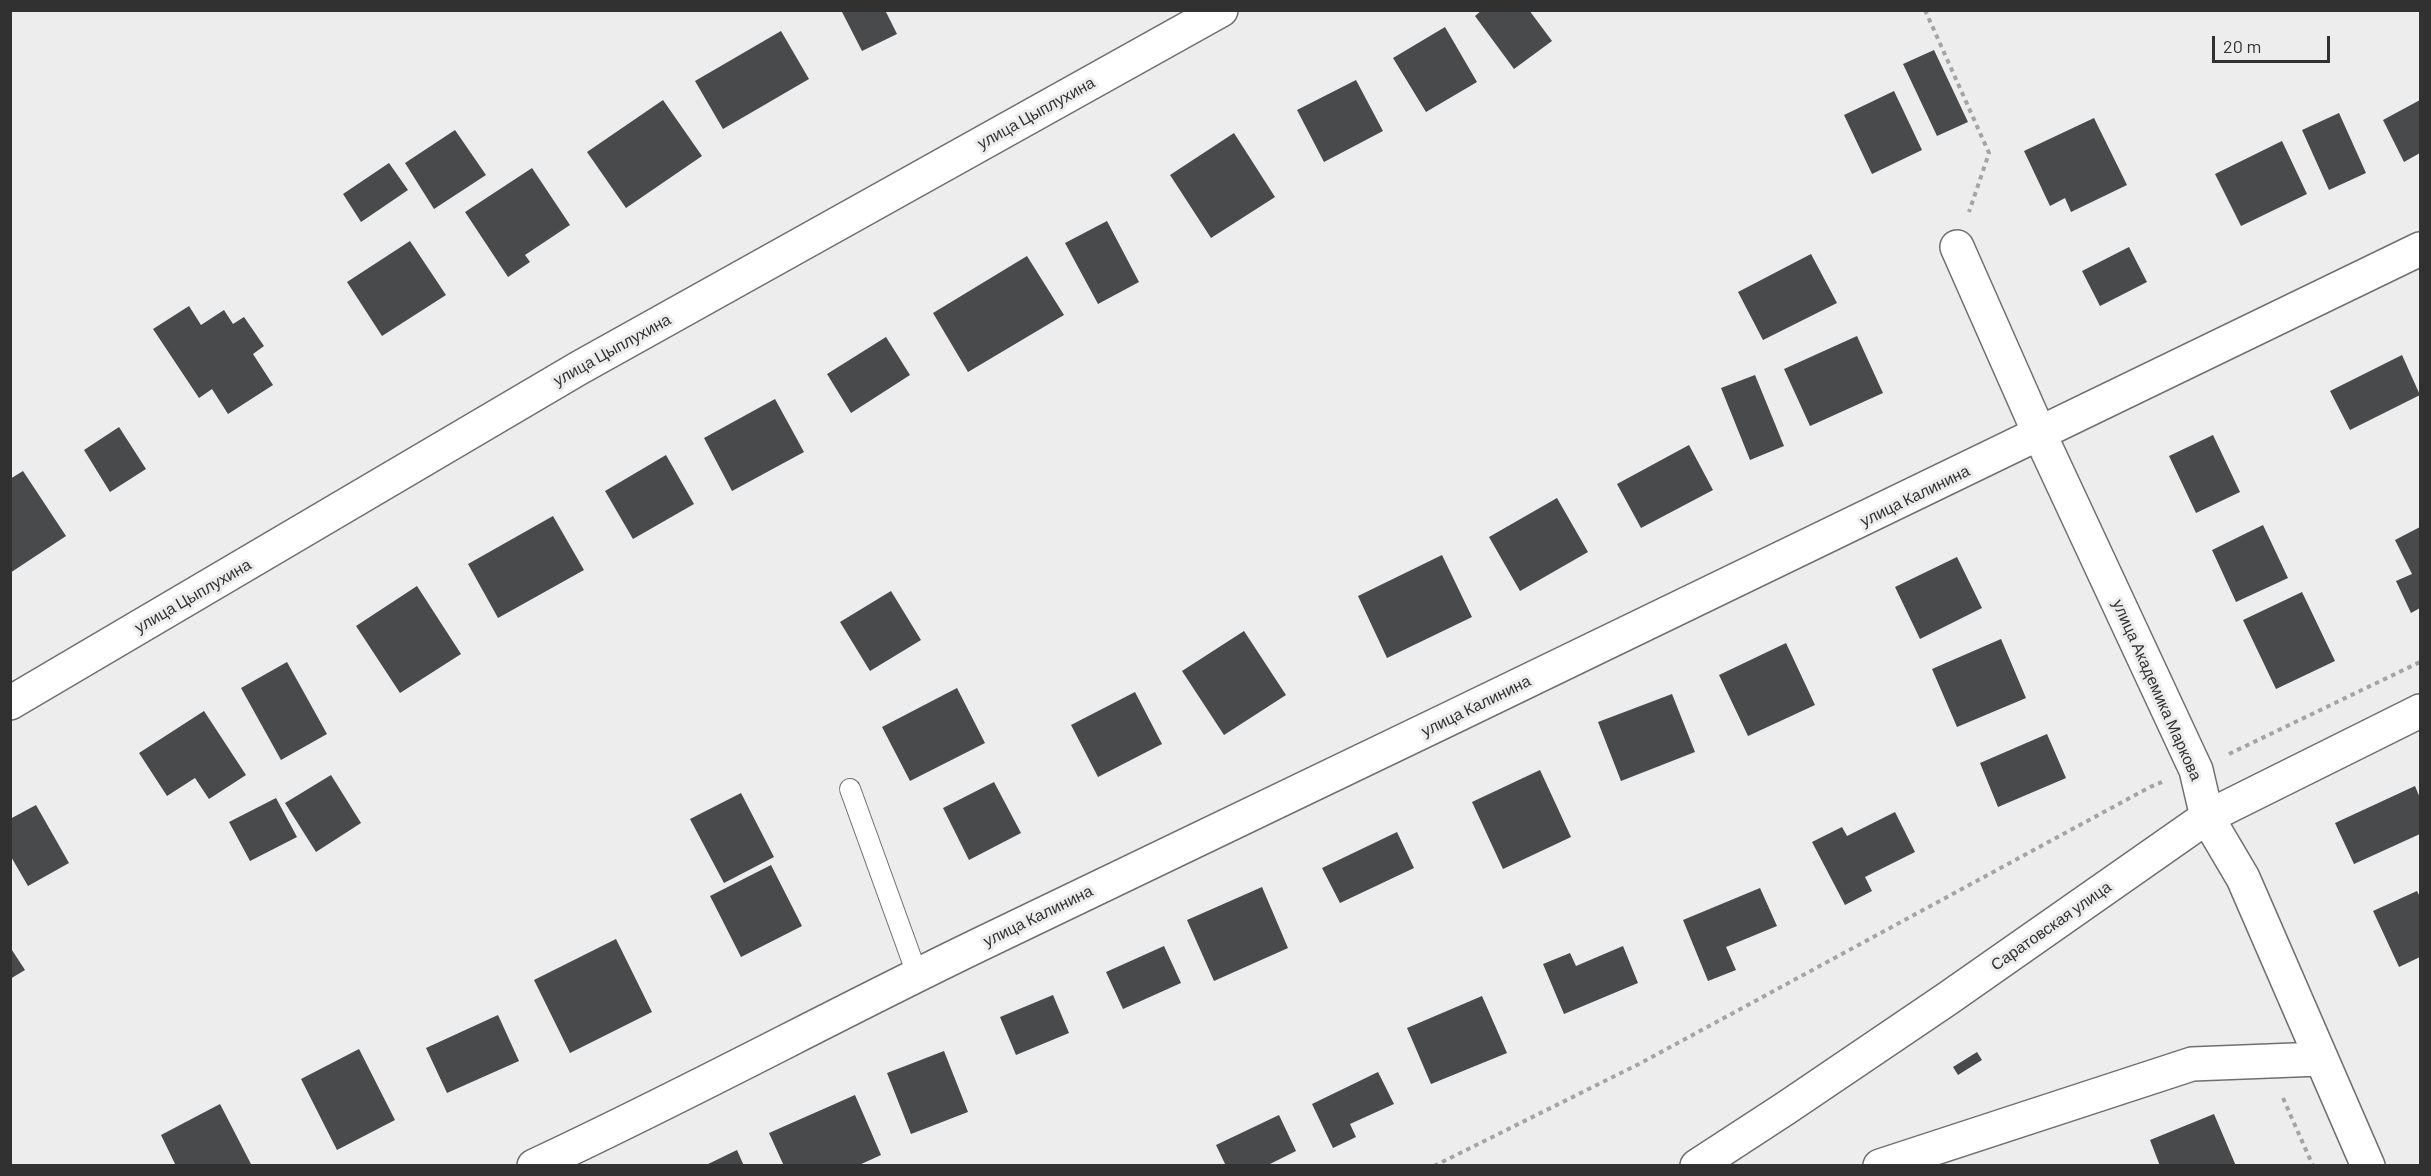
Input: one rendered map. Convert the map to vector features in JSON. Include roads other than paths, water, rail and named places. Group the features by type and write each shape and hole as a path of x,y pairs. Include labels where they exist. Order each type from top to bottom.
{"street":[{"name":"улица Цыплухина","path":"10,703 579,368 1221,10"},
{"name":"улица Академика Маркова","path":"1958,247 2040,435 2196,770 2207,817 2243,878 2368,1166"},
{"name":"улица Калинина","path":"534,1166 625,1123 917,974 2040,435 2421,249"},
{"name":"Саратовская улица","path":"1696,1166 1947,999 2207,817 2421,711"},
{"path":"1880,1166 2192,1064 2320,1059"}],"lane":[{"path":"850,789 917,974"}]}
